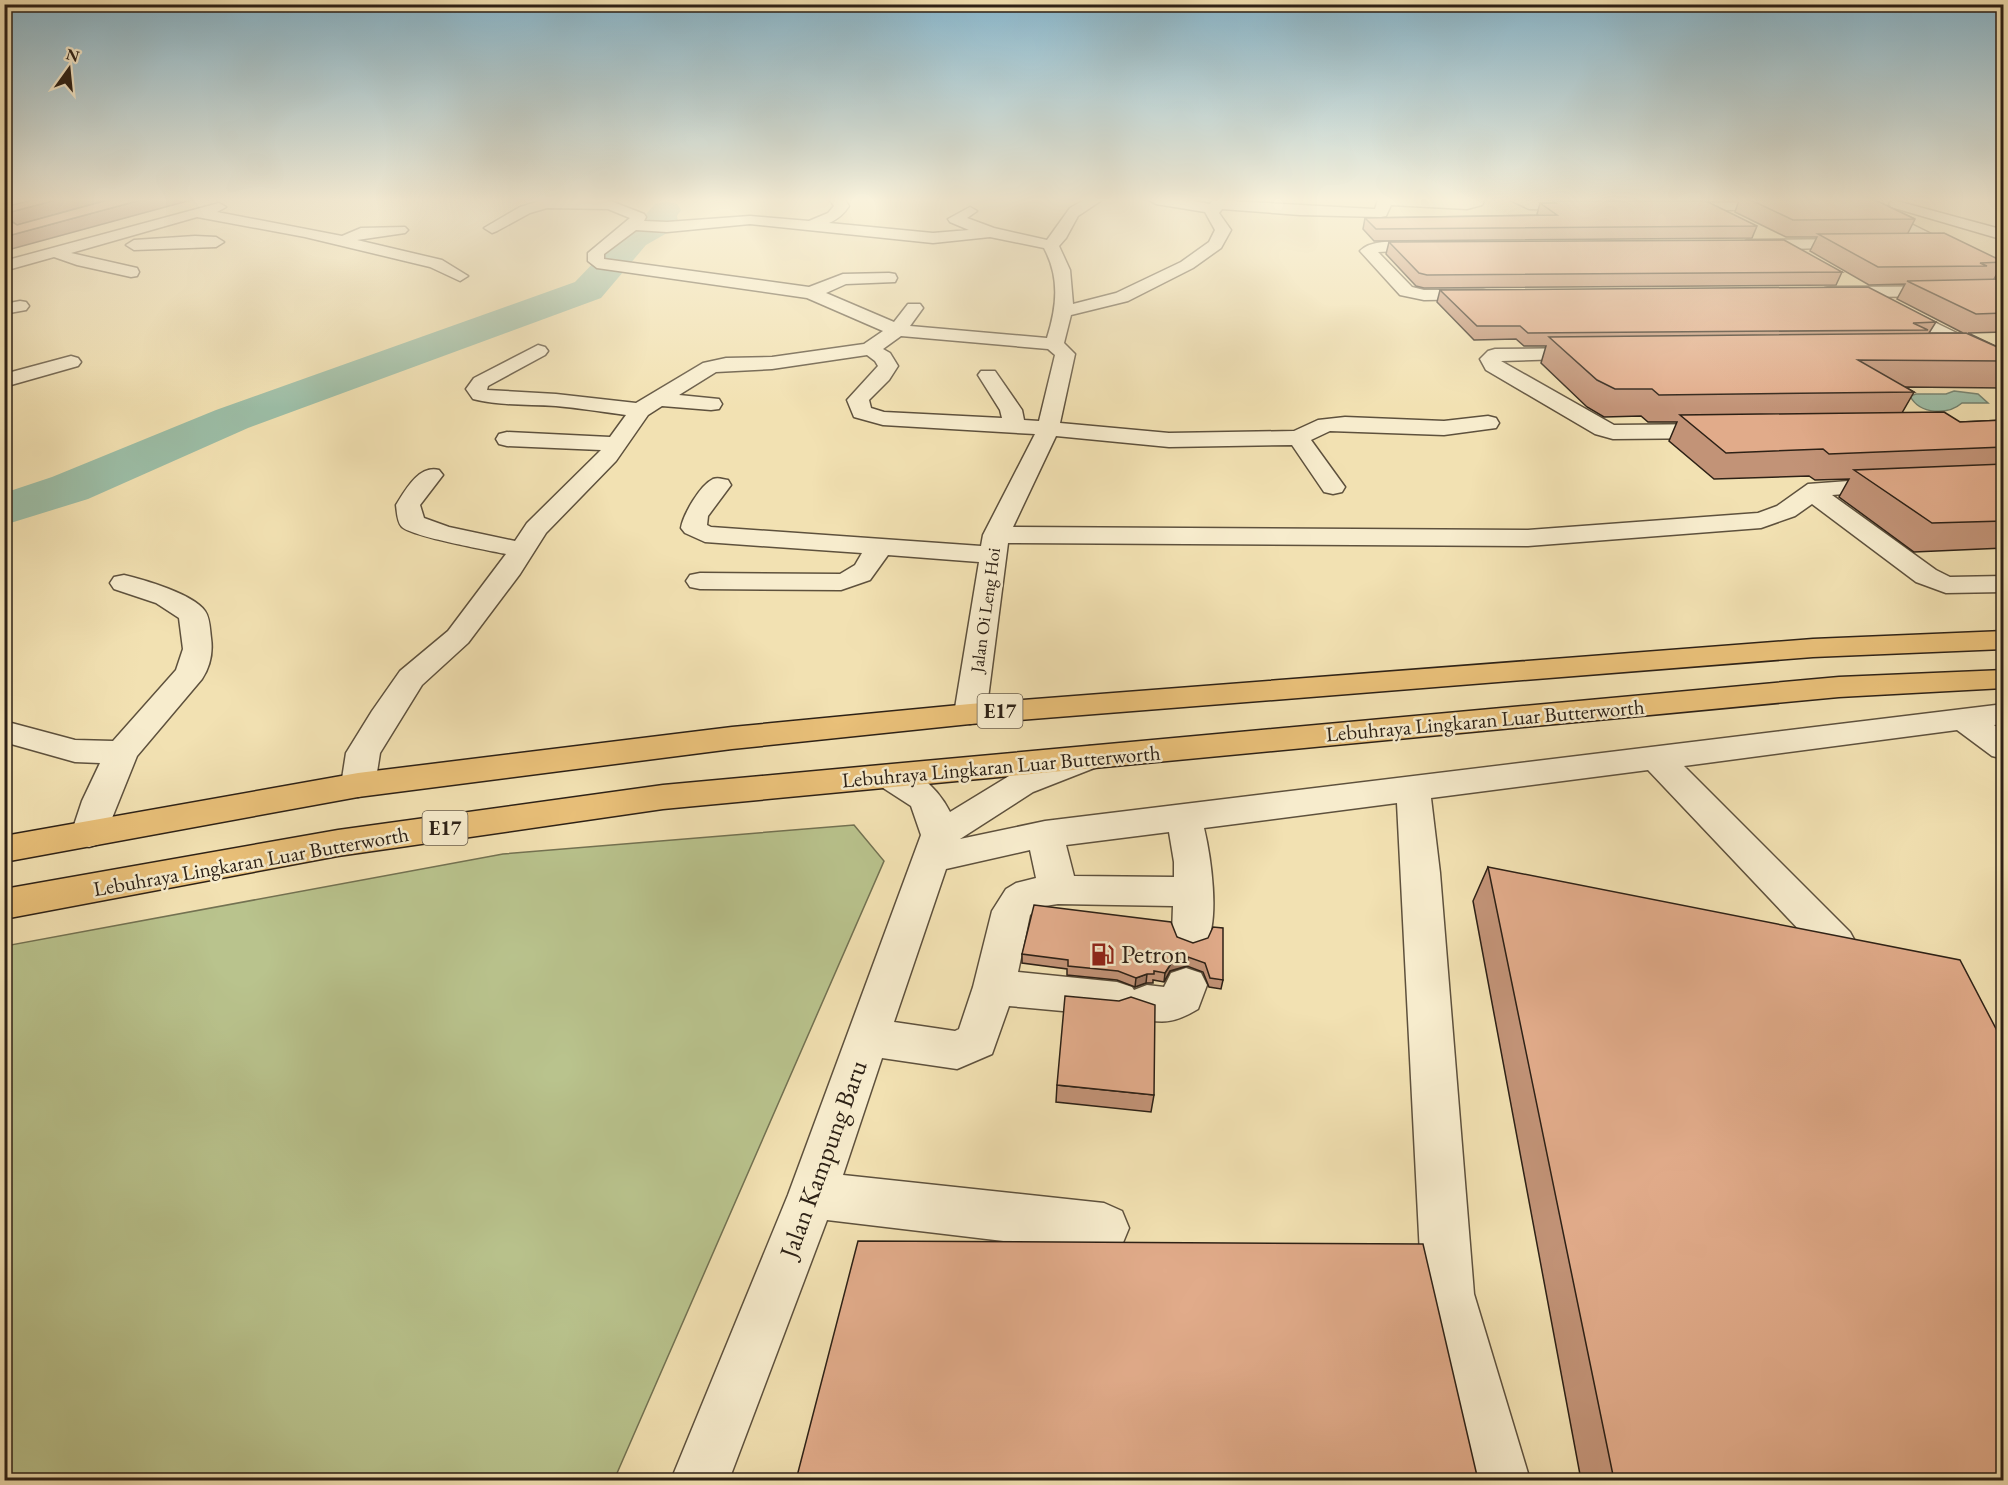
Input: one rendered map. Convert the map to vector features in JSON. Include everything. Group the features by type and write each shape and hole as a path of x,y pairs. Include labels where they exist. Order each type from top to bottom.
{"highway":[{"name":"E17","path":"4,849 358,785 732,738 970,714 1813,648 2004,640"},
{"name":"Lebuhraya Lingkaran Luar Butterworth","path":"4,904 338,843 663,797 1839,687 1995,680"}],"street":[{"path":"118,269 131,272"},
{"path":"448,269 460,276"},
{"path":"638,269 811,293 897,330 1054,344 1065,311 1063,269"},
{"path":"1065,311 1122,297 1179,269"},
{"path":"1385,269 1406,291 1424,295 1495,295"},
{"path":"1835,274 2004,364"},
{"path":"811,293 843,279 889,278"},
{"path":"1817,292 2004,291"},
{"path":"358,785 363,753 382,718 411,678 458,637 537,528 608,456 648,404 710,367 726,364 772,363 870,349 897,330 914,308"},
{"name":"Jalan Oi Leng Hoi","path":"970,714 994,545 1048,430 1065,354 1054,344"},
{"path":"870,349 883,357 888,366 883,376 865,388 858,400 862,412 883,418 1014,426 1169,440 1298,438 1326,425 1444,428 1488,423"},
{"path":"1942,351 2004,350"},
{"path":"538,351 481,382 476,389 480,395 494,398 711,404"},
{"path":"1601,354 1495,355 1490,359 1493,366 1603,429 1628,432 1734,431"},
{"path":"4,381 71,362"},
{"path":"35,372 70,383"},
{"path":"988,375 1011,410 1014,426"},
{"path":"1298,438 1333,488"},
{"path":"507,439 616,444"},
{"path":"431,475 408,506 412,523 443,533 522,550"},
{"path":"719,485 696,515 694,528 705,534 878,548 1528,538 1761,520 1786,511 1817,489 1912,484"},
{"path":"1812,492 1926,576 1946,585 2004,584"},
{"path":"700,581 841,582 854,580 864,574 878,548"},
{"path":"89,834 100,801 122,752 191,672 198,649 193,614 166,597 124,583"},
{"path":"935,847 1184,818 2004,714"},
{"path":"1962,718 2004,748"},
{"path":"4,731 75,751 122,752"},
{"path":"935,847 1021,784 1090,757"},
{"path":"1654,758 1836,943"},
{"path":"889,776 919,791 932,807 935,847"},
{"path":"1413,788 1421,873 1448,1294 1501,1480"},
{"path":"1184,818 1193,862 1192,934"},
{"path":"1045,834 1058,890"},
{"name":"Jalan Kampung Baru","path":"700,1480 812,1195 935,847"},
{"path":"866,1037 957,1050 977,1041 994,987 1011,911 1020,899 1030,893 1058,890 1192,892"},
{"path":"994,987 1169,1005 1183,997 1186,985"},
{"path":"812,1195 1104,1228"}],"shaded area":[{"path":"1954,391 1978,394 1988,403 1962,403 1949,410 1934,411 1920,407 1910,396 1946,394"},
{"path":"854,825 884,861 614,1480 5,1480 5,946 503,854"}],"building":[{"path":"1415,269 1837,269 1842,272 1427,275"},
{"path":"2004,279 2004,313 1976,314 1907,281"},
{"path":"1868,287 1936,322 1913,323 1928,330 1528,333 1520,326 1477,326 1440,290"},
{"path":"1966,333 2004,350 2004,361 1858,360 1914,392 1659,395 1652,389 1615,389 1597,380 1549,337"},
{"path":"1944,412 1960,422 2004,420 2004,447 1829,454 1823,449 1726,453 1680,415"},
{"path":"2004,464 2004,521 1932,523 1854,470"},
{"path":"1488,867 1960,960 2004,1044 2004,1480 1614,1480"},
{"path":"1034,905 1171,922 1177,937 1193,943 1208,938 1213,927 1223,928 1223,980 1210,978 1205,963 1188,957 1172,962 1165,973 1154,971 1154,974 1136,978 1118,971 1068,966 1068,960 1022,954"},
{"path":"1065,996 1119,1001 1131,997 1155,1005 1154,1095 1057,1085"},
{"path":"858,1241 1423,1244 1478,1480 796,1480"}],"waterway":[{"path":"4,510 70,488 232,419 588,290 607,269"}],"place":[{"name":"Petron","path":"1103,954"}]}
